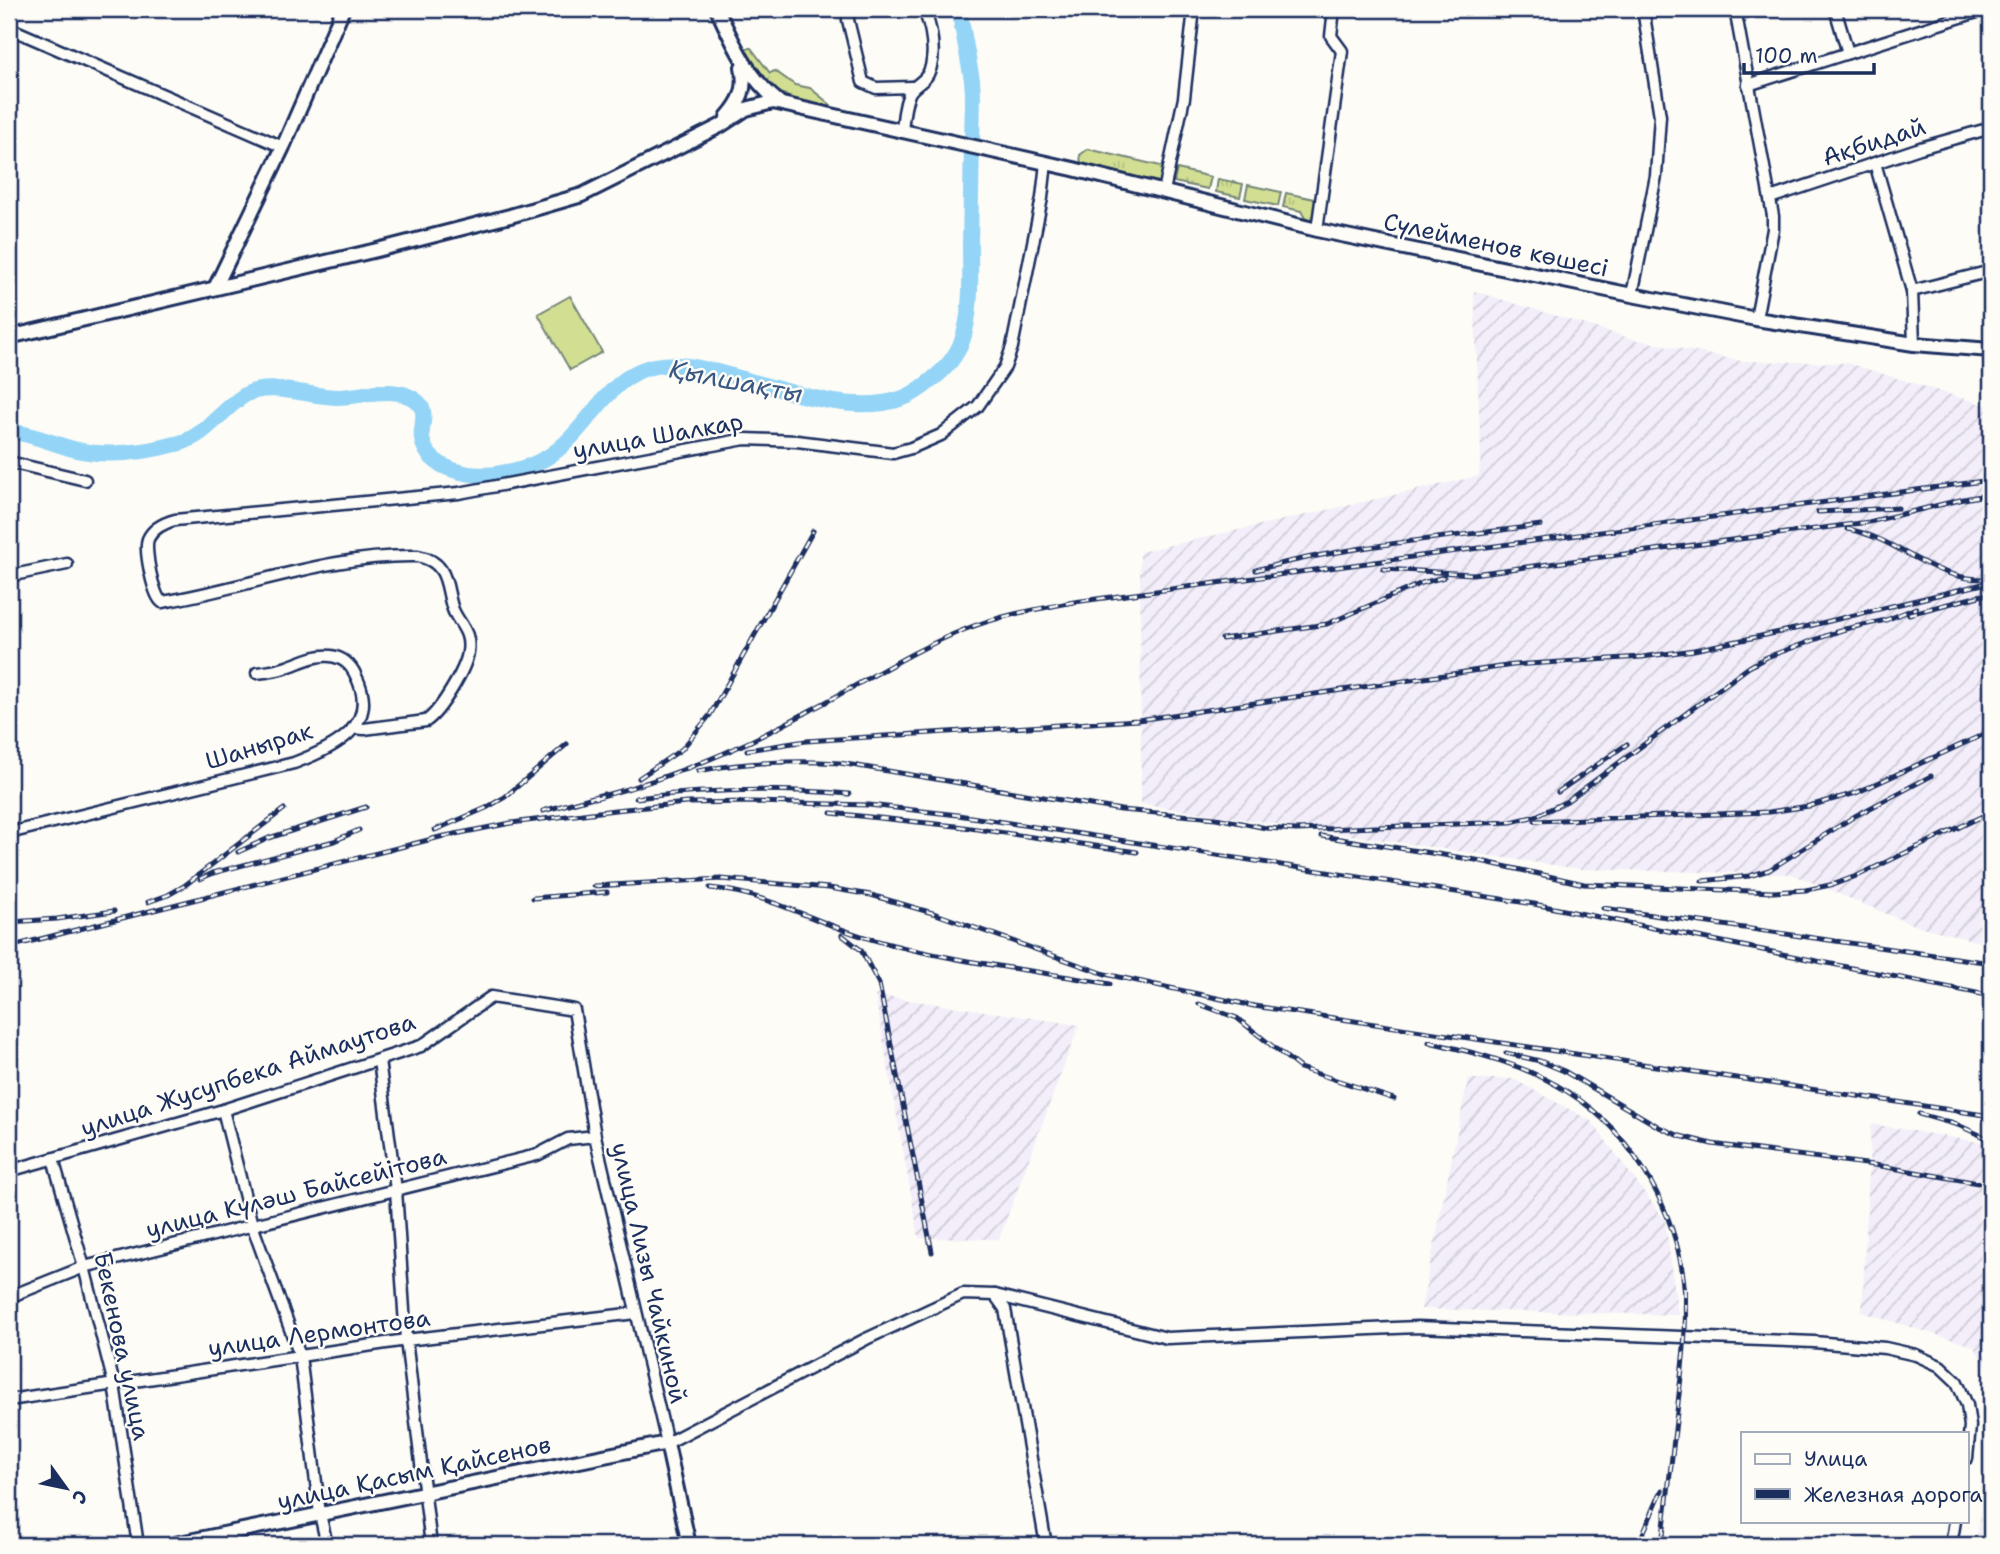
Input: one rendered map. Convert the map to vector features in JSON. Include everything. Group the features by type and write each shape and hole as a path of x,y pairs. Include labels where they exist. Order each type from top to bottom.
{"street":[{"path":"215,288 283,147 343,9"},
{"path":"717,9 739,56 754,79 780,103"},
{"path":"851,9 848,20 863,82 876,88 912,87"},
{"path":"902,132 905,105 912,87 926,77 932,59 928,22 922,9"},
{"path":"1164,191 1184,99 1194,9"},
{"path":"1317,230 1342,51 1331,36 1334,9"},
{"path":"1632,295 1656,176 1660,116 1643,9"},
{"path":"1735,9 1770,198 1773,229 1756,319"},
{"path":"1835,9 1848,53"},
{"path":"1748,86 1986,9"},
{"path":"9,28 283,147"},
{"path":"720,126 743,93 744,79 739,56"},
{"path":"9,337 458,230 582,195 720,126 746,109 757,104 780,103"},
{"name":"Сүлейменов көшесі","path":"780,103 1046,163 1317,230 1632,295 1756,319 1914,344 1991,350"},
{"name":"Ақбидай","path":"1770,198 1991,128"},
{"name":"улица Шалкар","path":"353,728 364,730 426,721 441,705 464,665 468,652 466,632 454,612 442,572 434,563 413,556 349,560 162,601 159,600 146,549 147,542 157,528 175,520 459,494 745,439 797,441 893,453 934,439 978,406 1005,367 1012,346 1042,198 1046,163"},
{"path":"1875,163 1912,291 1914,344"},
{"path":"1912,291 1991,271"},
{"path":"9,462 85,480"},
{"path":"9,576 67,564"},
{"path":"257,673 286,667 313,657 329,656 343,660 360,683 363,699 362,713 353,728"},
{"name":"Шанырак","path":"9,833 294,763 323,751 353,728"},
{"name":"улица Жусупбека Аймаутова","path":"9,1171 223,1110 421,1046 491,997 574,1010"},
{"name":"улица Лизы Чайкиной","path":"574,1010 595,1136 689,1545"},
{"path":"379,1060 396,1190 406,1340 431,1545"},
{"path":"223,1110 252,1225 300,1356 320,1514 327,1545"},
{"name":"улица Күләш Байсейітова","path":"9,1297 84,1267 537,1155 568,1139 595,1136"},
{"name":"Бекенова улица","path":"53,1159 114,1384 138,1545"},
{"path":"667,1443 866,1339 963,1294 995,1295 1167,1338 1418,1327 1814,1342 1885,1348 1916,1355 1940,1366 1956,1382 1967,1405 1970,1426 1968,1447"},
{"path":"995,1295 1005,1309 1046,1545"},
{"name":"улица Лермонтова","path":"9,1400 406,1340 636,1313"},
{"name":"улица Қасым Қайсенов","path":"170,1545 667,1443"},
{"path":"1951,1545 1955,1522"}],"shaded area":[{"path":"1474,291 1629,338 1741,361 1847,363 1991,407 1991,945 1911,924 1792,874 1580,869 1141,804 1140,552 1479,476 1481,455"},
{"path":"875,995 1079,1025 999,1239 919,1238"},
{"path":"1468,1079 1513,1079 1591,1121 1665,1220 1678,1315 1421,1309"},
{"path":"1871,1124 1991,1144 1991,1373 1973,1346 1862,1312"},
{"path":"1991,1433 1991,1545 1976,1545"}],"green space":[{"path":"751,48 770,73 775,71 795,85 810,88 831,105 829,111 799,102 770,85 743,50"},
{"path":"1088,149 1165,167 1162,183 1081,163 1080,155"},
{"path":"1177,169 1211,177 1208,189 1174,182"},
{"path":"1218,179 1243,184 1240,197 1216,192"},
{"path":"1248,185 1281,192 1278,206 1245,199"},
{"path":"1286,193 1319,200 1314,222 1306,220 1301,211 1283,207"},
{"path":"570,296 602,352 570,370 538,314"}],"waterway":[{"name":"Қылшақты","path":"9,431 86,452 127,453 190,439 237,401 254,391 277,389 338,397 391,392 408,396 421,406 422,439 433,459 454,470 490,475 519,469 546,458 563,445 620,384 636,372 655,366 679,365 705,369 792,393 851,404 878,404 908,396 946,367 964,336 969,310 973,94 959,9"}],"railway":[{"path":"595,798 651,781 733,749 946,637 979,624 1020,613 1074,602 1991,480"},
{"path":"1383,569 1473,574 1869,522 1991,494"},
{"path":"1818,512 1898,508"},
{"path":"1256,570 1362,548 1541,525"},
{"path":"1847,529 1882,541 1946,572 1983,579"},
{"path":"639,778 682,749 710,715 813,531"},
{"path":"1222,639 1327,624 1422,583 1444,577"},
{"path":"747,750 806,741 1138,720 1513,665 1642,657 1694,650 1809,626 1991,582"},
{"path":"1909,614 1991,593"},
{"path":"1836,631 1886,620 1916,608"},
{"path":"698,771 769,762 840,763 1121,810 1216,818 1266,828 1296,830 1511,822 1536,816 1567,801 1749,667 1767,657 1845,629"},
{"path":"1535,821 1769,812 1809,806 1856,793 1991,731"},
{"path":"435,830 505,797 567,744"},
{"path":"1558,792 1627,744"},
{"path":"1702,881 1749,876 1769,870 1855,816 1931,776"},
{"path":"636,798 743,790 849,794"},
{"path":"543,811 604,794"},
{"path":"9,947 440,837 511,823 687,803 752,802 869,805 958,815 1534,904 1991,996"},
{"path":"238,852 269,838 366,807"},
{"path":"148,902 184,886 284,809"},
{"path":"1321,836 1476,860 1584,884 1773,892 1806,890 1835,884 1991,812"},
{"path":"831,813 956,826 1137,852"},
{"path":"200,879 213,873 334,841 359,830"},
{"path":"594,886 721,879 829,888 871,895 936,914 1105,974 1254,1006 1991,1116"},
{"path":"710,888 753,896 857,935 906,948 1110,984"},
{"path":"533,898 607,892"},
{"path":"1603,908 1991,963"},
{"path":"9,922 114,911"},
{"path":"842,935 861,950 879,984 932,1252"},
{"path":"1199,1004 1237,1018 1300,1068 1394,1099"},
{"path":"1429,1042 1518,1067 1568,1092 1614,1131 1633,1154 1664,1208 1682,1267 1685,1337 1662,1545"},
{"path":"1506,1053 1540,1061 1564,1071 1659,1127 1680,1136 1712,1144 1881,1166 1978,1183"},
{"path":"1919,1114 1958,1125 1991,1140"},
{"path":"1638,1545 1662,1490"}]}
